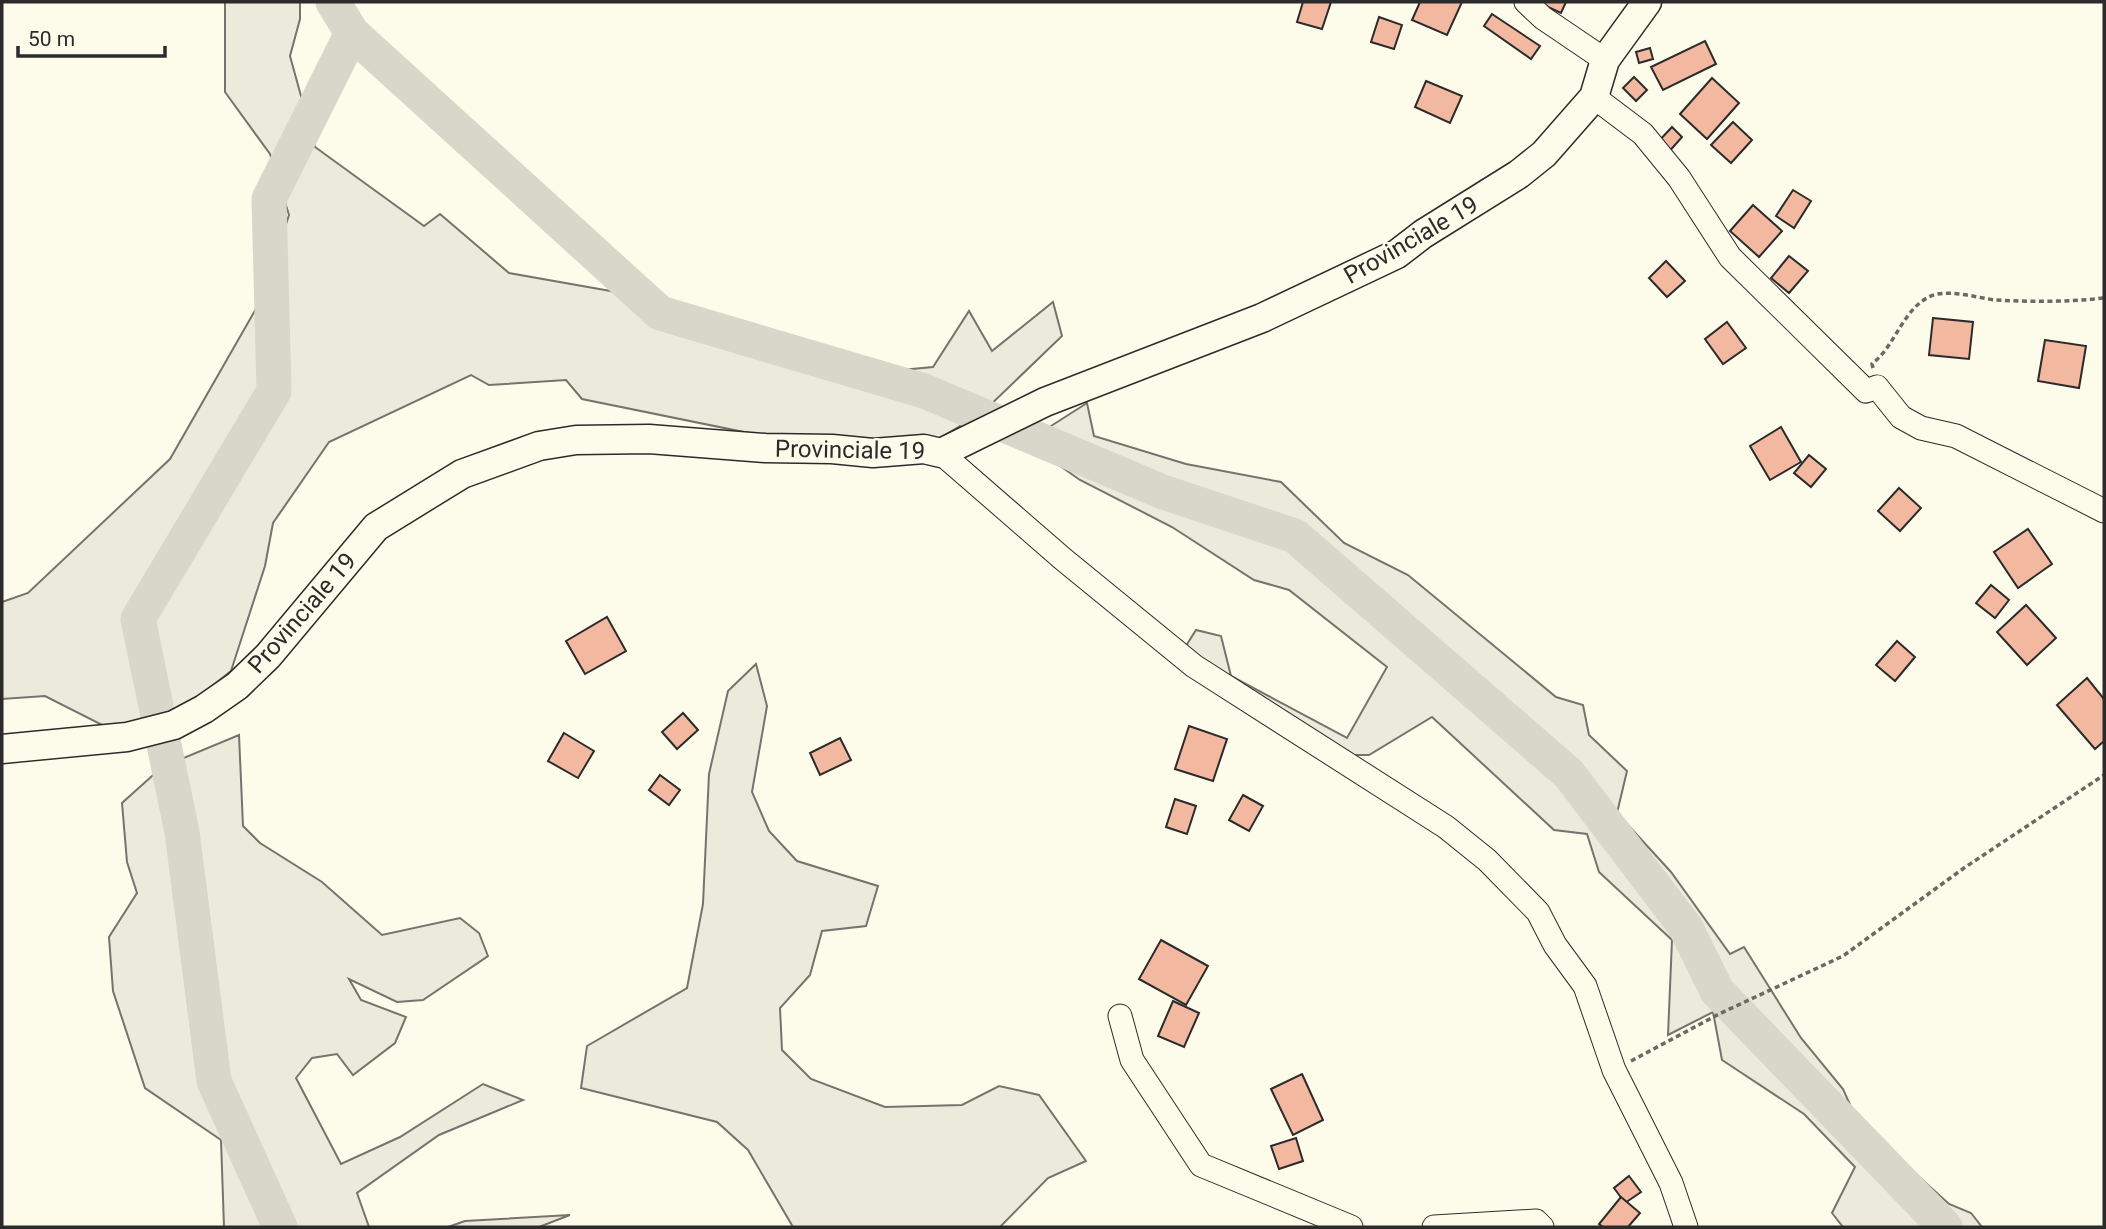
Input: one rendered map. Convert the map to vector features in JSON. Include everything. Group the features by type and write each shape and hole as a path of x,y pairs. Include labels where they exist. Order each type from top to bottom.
{"main road":[{"name":"Provinciale 19","path":"2,749 127,737 174,725 204,709 237,685 268,656 376,527 462,474 538,446 576,440 649,439 765,448 873,453 924,449 941,453 1045,402 1262,318 1397,254 1534,163 1594,97 1605,60 1647,2"}],"street":[{"path":"1526,2 1543,18 1605,60"},
{"path":"1594,97 1643,134 1679,178 1730,257 1866,391 1877,387 1901,417 1956,436 2104,511"},
{"path":"941,453 1053,551 1194,666 1402,797 1487,860 1538,912 1555,945 1585,986 1614,1070 1671,1182 1686,1227"},
{"path":"1120,1016 1132,1059 1160,1107 1201,1165 1351,1227"},
{"path":"1434,1227 1536,1221 1542,1227"}],"path":[{"path":"1877,387 1872,364 1888,348 1908,316 1930,296 1942,294 1995,300 2070,302 2104,298"},
{"path":"1614,1070 1718,1014 1843,956 1964,868 2104,775"}],"shaded area":[{"path":"225,2 300,2 300,19 290,56 315,147 424,226 440,214 509,273 650,298 826,377 933,367 969,311 992,351 1053,302 1062,336 983,412 912,455 783,440 582,399 566,380 489,385 471,375 329,442 273,523 265,566 231,671 177,714 108,728 45,696 2,699 2,602 28,593 170,459 261,300 289,215 270,154 225,92"},
{"path":"1087,403 1094,436 1186,464 1281,482 1344,543 1408,575 1556,697 1583,705 1589,735 1627,771 1617,813 1671,872 1730,954 1744,947 1801,1038 1843,1089 1864,1136 1873,1135 1949,1204 1971,1213 1982,1227 1843,1227 1832,1213 1855,1167 1804,1114 1722,1060 1713,1012 1668,1035 1672,940 1599,872 1587,834 1554,830 1432,717 1369,755 1326,755 1184,649 1196,630 1221,636 1231,676 1347,738 1387,667 1289,590 1254,580 1172,527 1080,480 1026,442"},
{"path":"756,664 767,706 752,792 769,831 797,861 878,886 866,926 822,931 810,975 780,1008 782,1050 811,1079 885,1107 962,1105 999,1086 1039,1095 1086,1161 1048,1178 1000,1227 793,1227 748,1150 717,1122 581,1088 587,1046 687,988 703,904 709,774 728,691"},
{"path":"239,735 243,826 260,843 322,882 382,935 460,918 479,933 488,956 423,1000 397,1002 349,979 361,1000 406,1017 395,1043 353,1075 337,1054 312,1058 296,1078 341,1164 400,1137 483,1084 523,1100 439,1135 357,1193 369,1227 224,1227 221,1140 145,1088 113,991 109,937 137,893 127,862 122,803 162,767"},
{"path":"570,1215 539,1227 448,1227 465,1221"}],"building":[{"path":"1303,2 1331,2 1322,29 1297,22"},
{"path":"1420,2 1462,2 1447,35 1412,20"},
{"path":"1537,2 1566,2 1561,13"},
{"path":"1492,14 1540,46 1531,59 1484,26"},
{"path":"1379,17 1402,25 1394,49 1371,42"},
{"path":"1705,41 1716,64 1663,90 1651,67"},
{"path":"1650,48 1653,59 1639,63 1636,52"},
{"path":"1634,77 1647,90 1636,101 1623,88"},
{"path":"1712,78 1739,103 1707,139 1680,114"},
{"path":"1426,81 1462,96 1450,123 1415,107"},
{"path":"1733,122 1752,140 1731,163 1711,145"},
{"path":"1672,127 1682,137 1667,154 1656,144"},
{"path":"1793,190 1811,201 1794,228 1776,216"},
{"path":"1753,205 1782,231 1759,257 1730,231"},
{"path":"1789,256 1808,271 1789,293 1771,278"},
{"path":"1666,261 1685,281 1667,297 1649,278"},
{"path":"1933,318 1973,322 1969,359 1929,355"},
{"path":"1727,322 1746,348 1723,364 1705,339"},
{"path":"2045,340 2086,346 2079,388 2038,381"},
{"path":"1781,427 1801,462 1770,480 1750,446"},
{"path":"1809,455 1826,469 1811,487 1794,473"},
{"path":"1899,488 1921,508 1900,531 1878,511"},
{"path":"2028,529 2052,564 2018,588 1994,552"},
{"path":"1991,585 2009,600 1995,618 1976,603"},
{"path":"2026,605 2056,638 2027,665 1997,632"},
{"path":"607,617 626,651 585,674 566,641"},
{"path":"1897,641 1915,657 1895,681 1876,665"},
{"path":"2087,678 2104,699 2104,741 2095,749 2057,705"},
{"path":"683,713 698,730 677,749 662,732"},
{"path":"1189,726 1227,739 1213,781 1175,769"},
{"path":"564,733 594,751 578,778 548,761"},
{"path":"840,738 851,760 820,775 810,753"},
{"path":"660,775 680,790 669,805 649,790"},
{"path":"1243,795 1263,806 1249,831 1229,820"},
{"path":"1175,799 1196,806 1187,834 1166,827"},
{"path":"1161,940 1208,966 1186,1005 1139,979"},
{"path":"1173,1001 1199,1013 1184,1047 1158,1036"},
{"path":"1302,1074 1323,1120 1293,1135 1271,1089"},
{"path":"1296,1138 1303,1161 1279,1169 1271,1146"},
{"path":"1629,1176 1641,1192 1625,1203 1614,1188"},
{"path":"1621,1197 1640,1213 1628,1227 1603,1227 1599,1224"}],"waterway":[{"path":"333,2 352,33 660,313 924,391 1163,492 1295,536 1569,774 1686,928 1717,991 1945,1227"},
{"path":"280,1227 214,1081 182,832 138,619 274,391 269,199 352,33"}]}
